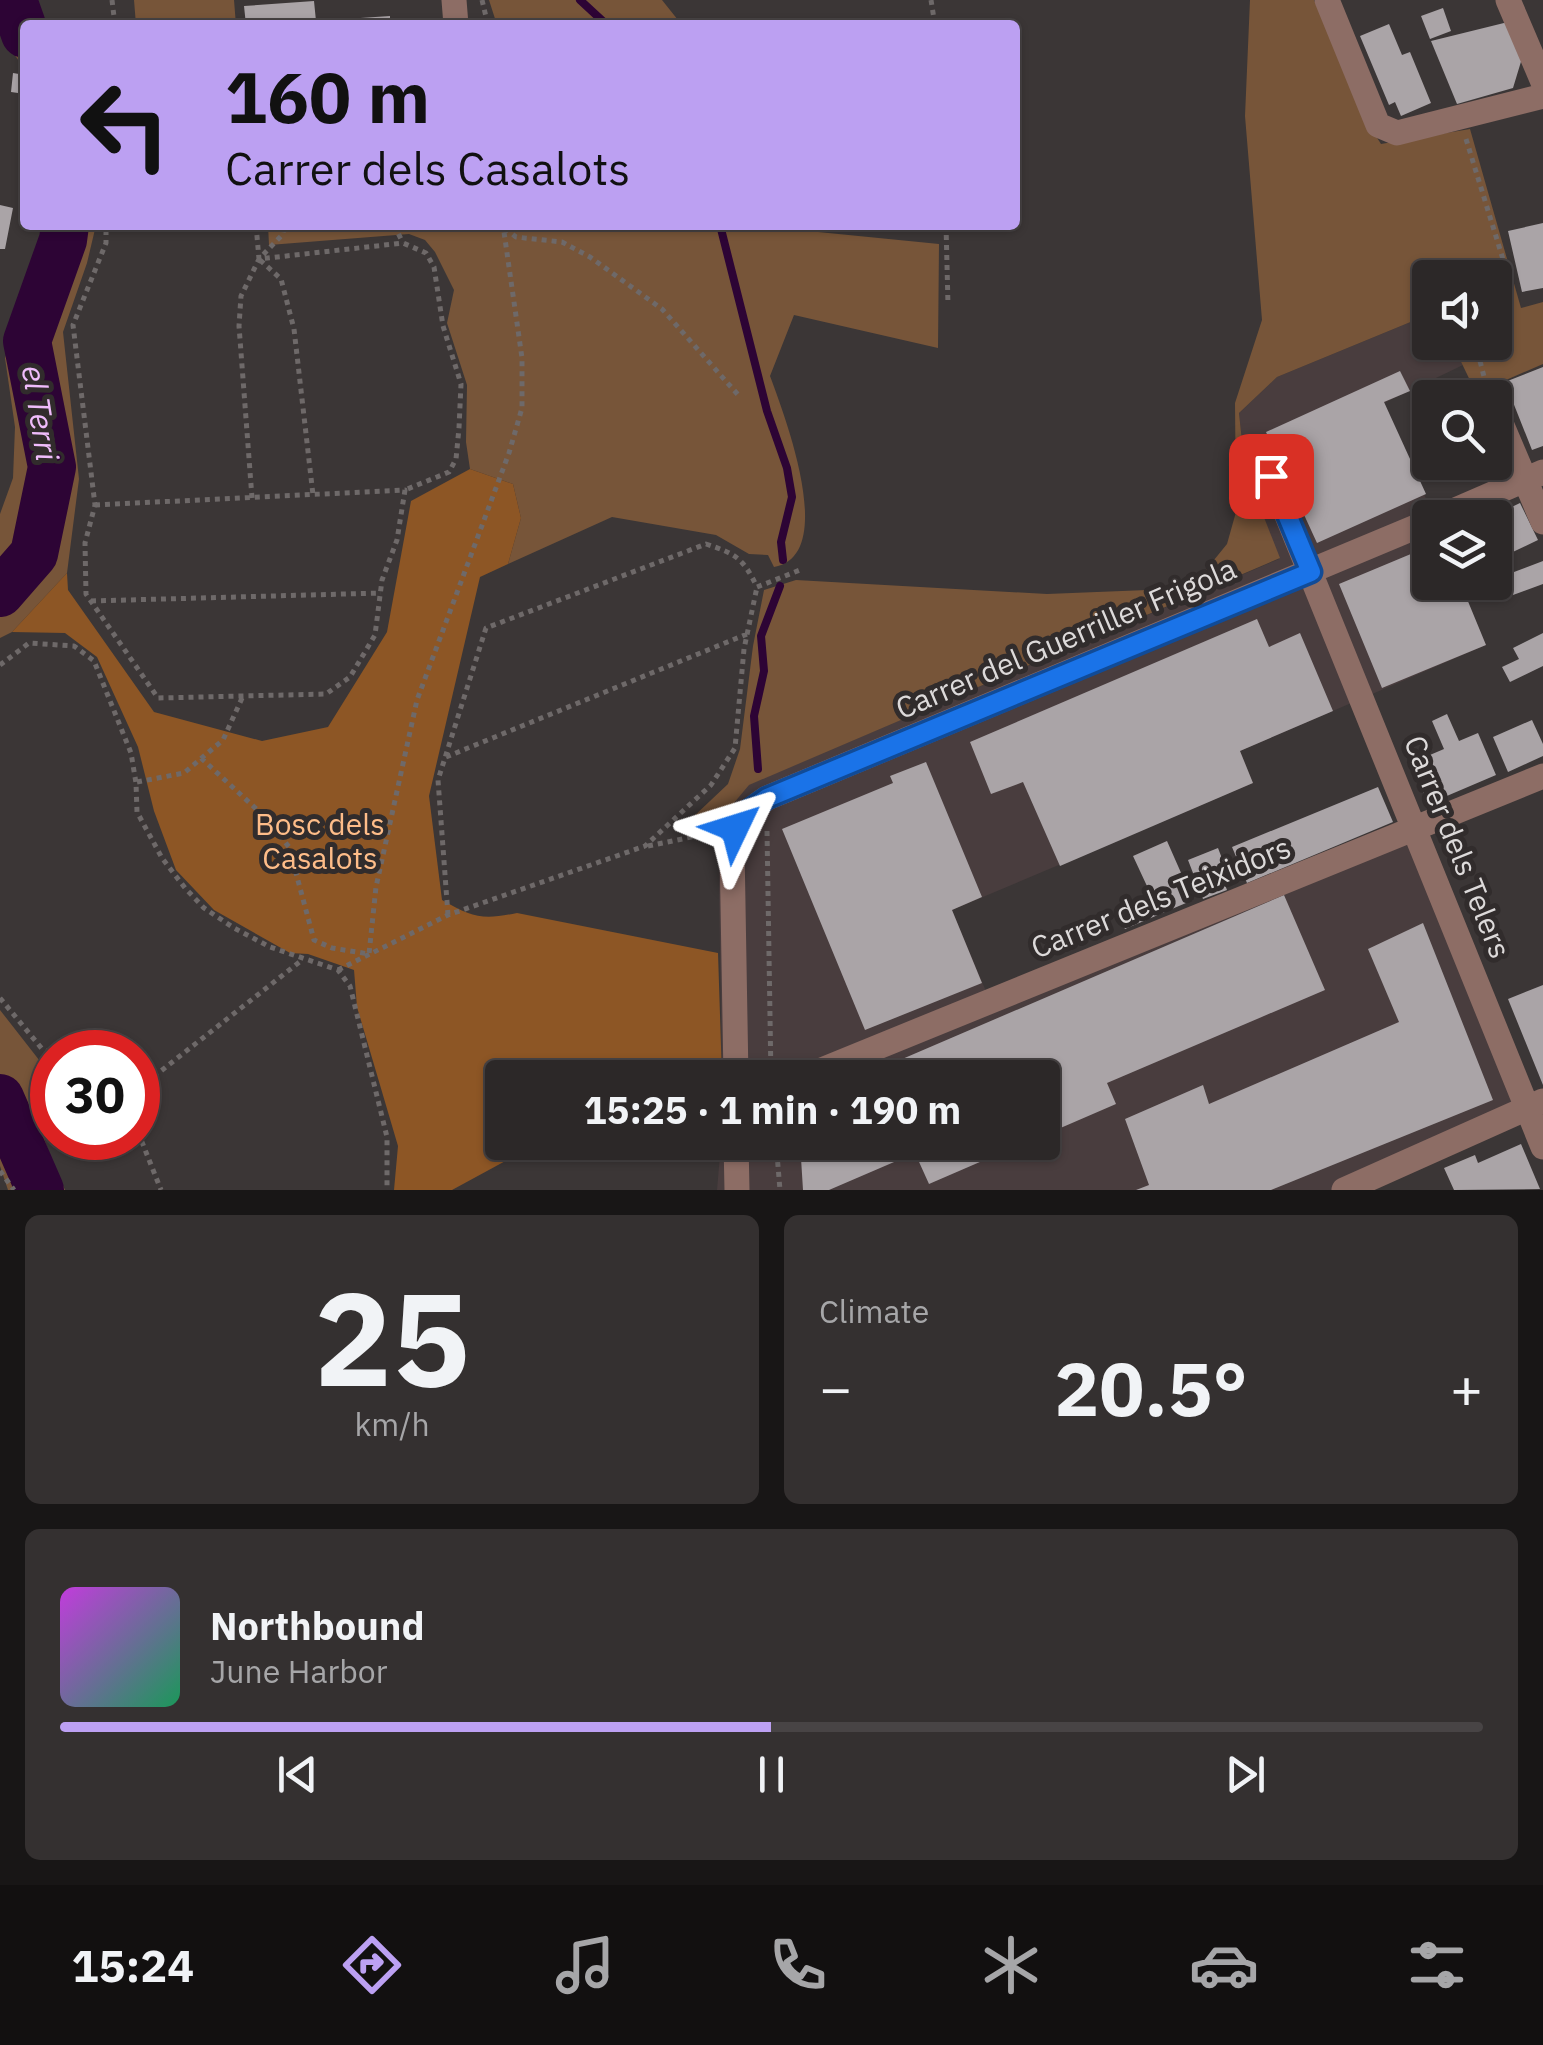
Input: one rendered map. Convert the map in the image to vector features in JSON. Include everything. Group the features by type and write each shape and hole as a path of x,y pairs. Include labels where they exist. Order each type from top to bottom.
{"street":[{"path":"1327,0 1378,124 1397,133 1543,96"},
{"path":"1508,0 1543,82"},
{"path":"1512,438 1534,476 1543,522"},
{"name":"Carrer dels Telers","path":"1271,476 1416,830 1535,1104 1543,1147"},
{"path":"1479,500 1534,476"},
{"name":"Carrer del Guerriller Frigola","path":"736,1060 732,848 735,828 750,810 767,798 1412,529"},
{"name":"Carrer dels Teixidors","path":"847,1060 1543,776"},
{"path":"1344,1190 1535,1104"},
{"path":"736,1160 737,1190"}],"path":[{"path":"1459,118 1503,260"},
{"path":"106,230 106,243 73,325 96,505 85,543 86,594 158,698 326,694 350,677 375,636 380,592 396,540 405,490"},
{"path":"256,230 259,259 281,279 294,329 313,494"},
{"path":"252,498 239,326 241,296 259,259 283,230"},
{"path":"396,230 402,243"},
{"path":"369,954 376,886 417,700 522,408 522,358 504,230"},
{"path":"508,230 516,236 562,242 590,257 662,309 740,397"},
{"path":"946,230 948,304"},
{"path":"96,505 405,490 449,472 456,458 461,384 443,326 434,267 426,253 402,243 259,259"},
{"path":"448,915 438,780 486,628 706,544 732,552 746,564 757,587 747,634 734,748 711,785 646,846"},
{"path":"757,587 800,570"},
{"path":"91,601 380,592"},
{"path":"446,757 747,634"},
{"path":"0,665 30,643 74,646 94,661 130,753 137,812 162,858 185,888 204,908 234,928 302,960 338,970 350,986 387,1137 387,1190"},
{"path":"136,782 184,773 223,740 243,696"},
{"path":"201,758 265,817 289,847 314,940 332,948 369,954"},
{"path":"767,798 772,1060"},
{"path":"338,970 448,915 646,846 698,836"},
{"path":"160,1071 302,960"},
{"path":"0,998 30,1034"},
{"path":"149,1160 161,1190"},
{"path":"778,1160 780,1190"},
{"path":"0,1171 14,1190"}],"shaded area":[{"path":"0,0 29,0 30,15 35,20 20,20 20,61 5,37"},
{"path":"134,0 234,0 236,20 136,20"},
{"path":"489,0 662,0 678,20 495,20"},
{"path":"1250,0 1314,0 1364,117 1381,144 1470,129 1507,260 1412,260 1412,321 1277,377 1239,413 1245,469 1280,558 749,785 718,822 692,818 728,784 740,749 764,590 796,580 1047,594 1172,589 1205,571 1227,544 1236,512 1235,403 1262,320 1245,116"},
{"path":"41,230 95,230 63,332 79,479 67,573 12,632 0,638 0,514 13,478 15,427 5,358 37,269"},
{"path":"268,230 798,230 939,244 938,348 794,315 770,376 802,482 803,538 793,557 774,567 768,555 749,554 716,535 612,517 508,564 521,518 513,484 470,469 466,442 467,385 447,323 454,290 435,252 425,240 409,234 269,245"},
{"path":"1512,276 1521,308 1543,302 1543,364 1506,380 1470,380 1460,360 1512,360"},
{"path":"1412,321 1412,360 1460,360 1463,365 1432,380 1412,380 1412,390 1384,403 1412,467 1412,480 1418,480 1427,500 1412,500 1412,600 1467,600 1486,645 1240,751 1253,783 952,910 990,1001 1416,830 1527,1108 1344,1190 717,1190 720,1160 1060,1160 1060,1060 722,1060 718,822 748,785 1279,559 1245,469 1239,413 1277,377"},
{"path":"0,1010 30,1048 30,1160 53,1160 65,1190 8,1190 0,1166"}],"green space":[{"name":"Bosc dels Casalots","path":"470,469 513,484 521,518 508,564 480,577 429,796 442,900 478,916 517,913 718,953 721,1060 485,1060 485,1160 507,1160 452,1190 394,1190 398,1146 357,1007 354,970 308,954 290,953 214,910 176,870 154,811 138,747 97,657 65,633 12,632 67,573 68,590 154,712 262,741 328,727 387,632 411,501"}],"building":[{"path":"314,1 316,20 245,20 244,6"},
{"path":"1443,8 1451,31 1430,39 1421,16"},
{"path":"390,16 390,20 331,20"},
{"path":"1508,22 1523,55 1513,88 1457,104 1431,41"},
{"path":"1389,24 1402,55 1410,52 1431,103 1401,116 1395,102 1389,105 1360,36"},
{"path":"13,73 20,74 20,93 11,92"},
{"path":"0,205 13,208 5,249 0,249"},
{"path":"1543,223 1543,288 1522,292 1508,231"},
{"path":"1543,367 1543,446 1532,450 1512,400 1510,380"},
{"path":"1400,371 1410,391 1384,402 1412,463 1412,480 1420,480 1426,494 1317,543 1266,432"},
{"path":"1520,503 1538,540 1512,552 1512,507"},
{"path":"1412,554 1412,600 1467,600 1486,645 1382,688 1339,584"},
{"path":"1543,561 1543,584 1513,595 1512,573"},
{"path":"1257,619 1269,647 1300,633 1333,711 1240,751 1253,783 1060,866 1023,782 991,794 970,742"},
{"path":"1543,633 1543,666 1510,682 1502,667 1519,659 1513,648"},
{"path":"1447,714 1459,741 1478,733 1496,775 1428,804 1411,763 1444,749 1432,721"},
{"path":"1532,720 1543,744 1543,756 1508,772 1493,737"},
{"path":"926,762 982,897 952,910 982,983 865,1030 782,829 893,783 890,776"},
{"path":"1378,787 1393,822 1247,883 1232,847"},
{"path":"1167,841 1193,900 1125,929 1118,914 1153,899 1133,856"},
{"path":"1218,848 1231,882 1225,885 1227,890 1203,899 1188,860"},
{"path":"1284,895 1325,990 1107,1083 1116,1104 1060,1128 1060,1060 900,1060"},
{"path":"1423,923 1493,1100 1271,1190 1136,1190 1149,1185 1125,1119 1203,1085 1209,1104 1399,1022 1368,949"},
{"path":"1543,985 1543,1085 1508,999"},
{"path":"1521,1144 1540,1189 1454,1190 1444,1168 1475,1155 1478,1163"},
{"path":"801,1160 899,1160 829,1190 803,1190"},
{"path":"918,1160 984,1160 929,1184"}],"waterway":[{"name":"el Terri","path":"13,0 20,20"},
{"path":"580,0 602,20"},
{"name":"el Terri","path":"0,593 34,554 52,467 27,341 64,230"},
{"path":"721,230 767,411 787,468 792,497 781,542 783,560"},
{"path":"758,769 754,716 764,671 761,636 780,586"},
{"name":"el Terri","path":"0,1098 40,1190"}],"route":[{"path":"735,828 767,798 1311,572 1271,476"}]}
